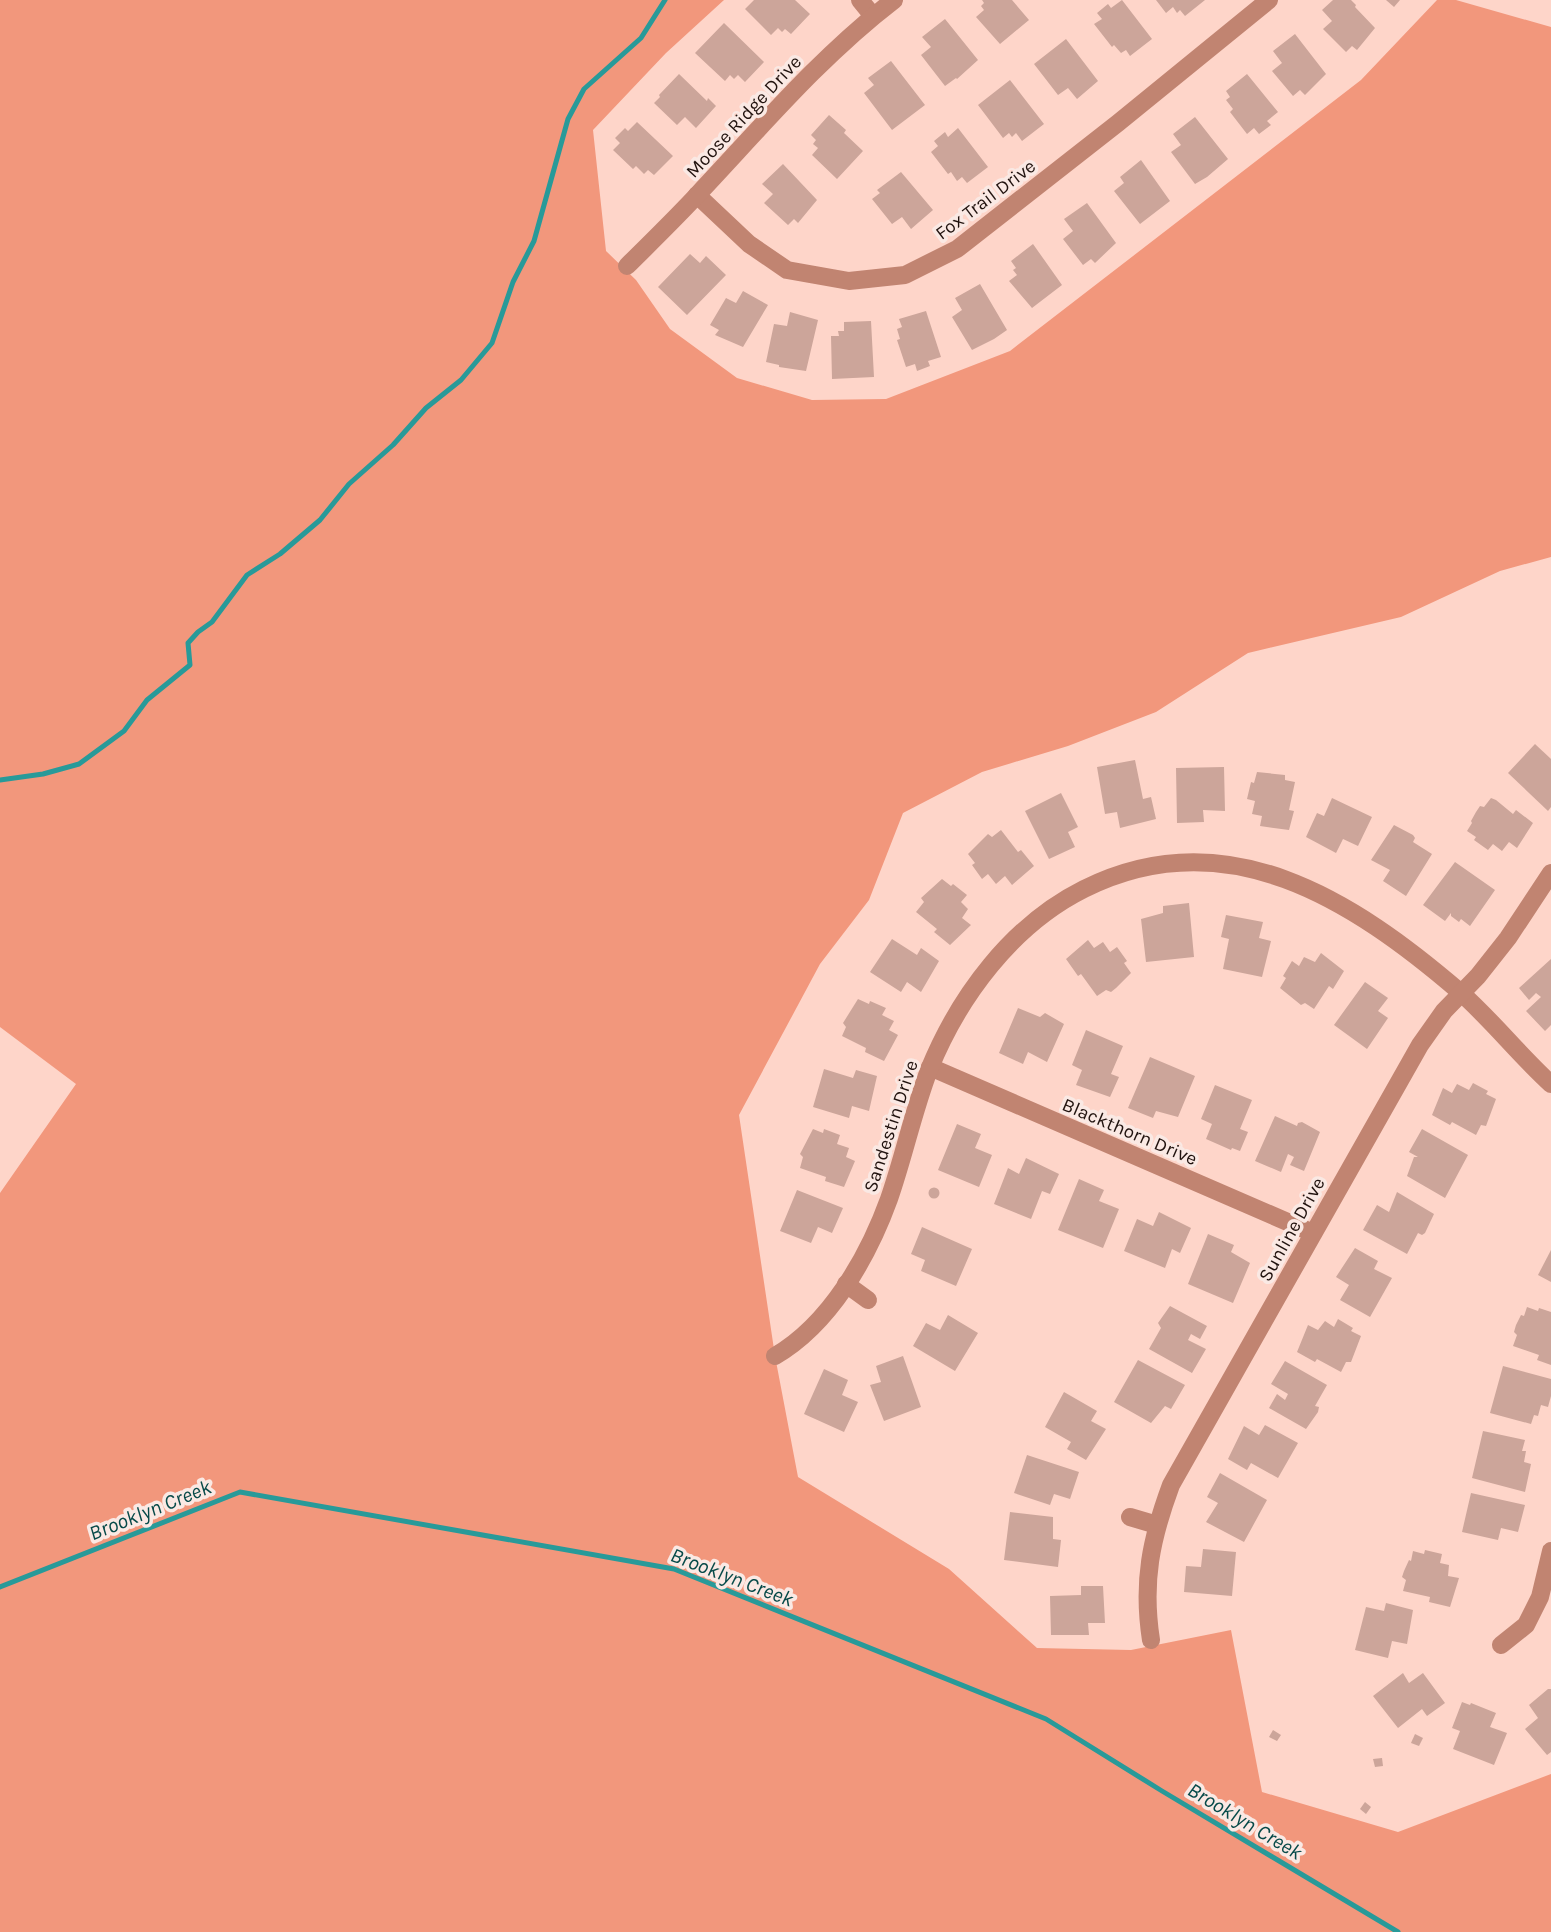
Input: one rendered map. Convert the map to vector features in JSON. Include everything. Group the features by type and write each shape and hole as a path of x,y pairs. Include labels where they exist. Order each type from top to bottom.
{"street":[{"path":"860,0 873,16"},
{"name":"Moose Ridge Drive","path":"627,266 697,195 799,84 894,0"},
{"name":"Fox Trail Drive","path":"697,195 749,244 787,270 849,281 905,275 957,249 1269,0"},
{"name":"Sandestin Drive","path":"775,1356 793,1345 808,1331 846,1284 870,1244 888,1201 930,1067 944,1036 982,978 1014,940 1040,916 1066,898 1098,882 1131,871 1166,864 1202,862 1238,865 1302,884 1389,936 1461,993 1551,1084"},
{"name":"Sunline Drive","path":"1150,1640 1147,1586 1150,1555 1171,1485 1420,1045 1444,1011 1478,976 1508,938 1551,873"},
{"name":"Blackthorn Drive","path":"930,1067 1313,1233"},
{"path":"846,1284 868,1300"},
{"path":"1130,1517 1157,1525"},
{"path":"1501,1645 1526,1625 1540,1597 1551,1551"}],"shaded area":[{"path":"0,0 724,0 666,53 593,130 606,251 636,280 670,329 737,378 812,400 886,399 1010,351 1361,80 1437,0 1456,0 1551,27 1551,557 1500,571 1401,617 1248,653 1156,712 1068,746 982,772 903,813 869,900 820,964 739,1115 775,1356 798,1477 949,1569 1037,1648 1131,1650 1231,1630 1262,1792 1398,1832 1551,1774 1551,1932 0,1932 0,1193 76,1084 0,1027"}],"building":[{"path":"754,0 795,0 810,14 791,34 778,28 771,35 745,9"},
{"path":"982,0 1012,0 1029,20 1000,44 976,17 984,10 981,6 984,3"},
{"path":"1122,0 1152,39 1130,56 1126,50 1121,53 1114,45 1112,47 1094,24 1102,19 1097,13 1108,4 1111,8"},
{"path":"1156,0 1205,0 1185,16 1180,10 1177,13 1173,7 1166,13"},
{"path":"1333,0 1351,0 1375,28 1357,50 1352,46 1346,52 1323,29 1332,21 1322,10"},
{"path":"1386,0 1400,0 1394,7"},
{"path":"945,19 978,60 945,86 921,55 931,47 922,37"},
{"path":"724,23 764,62 745,82 738,75 734,79 730,75 725,81 695,53"},
{"path":"1295,34 1326,74 1305,95 1300,90 1293,96 1272,71 1282,63 1273,51"},
{"path":"1066,39 1098,81 1077,99 1068,88 1058,95 1034,64"},
{"path":"891,61 925,105 892,130 864,93 874,85 868,78"},
{"path":"679,74 707,101 708,98 716,106 696,128 685,117 677,125 654,103"},
{"path":"1247,74 1278,112 1267,121 1271,125 1259,134 1254,128 1247,134 1230,112 1233,109 1226,100 1230,97 1226,91"},
{"path":"1010,80 1044,124 1022,141 1016,133 1012,137 1009,133 1003,138 978,105"},
{"path":"829,115 863,151 837,179 812,155 818,148 813,144 816,140 811,135"},
{"path":"1195,117 1228,159 1195,184 1171,152 1181,145 1173,134"},
{"path":"637,122 673,156 654,175 648,170 644,174 636,166 633,169 613,150 620,143 615,138 625,128 628,131"},
{"path":"958,128 988,167 967,183 962,177 957,181 951,172 948,174 931,152 938,146 934,141 945,132 948,137"},
{"path":"1141,160 1170,201 1140,224 1114,191 1124,183 1120,177"},
{"path":"783,164 817,200 798,223 794,219 788,225 764,203 773,194 762,184"},
{"path":"901,172 933,210 911,229 902,217 892,224 872,199 880,193 877,190"},
{"path":"1087,203 1116,243 1095,263 1091,259 1083,265 1063,239 1073,231 1064,219"},
{"path":"1033,244 1062,285 1032,308 1009,281 1017,275 1011,261"},
{"path":"690,254 700,263 706,256 726,275 687,315 658,287"},
{"path":"980,284 1007,330 972,350 952,317 962,310 955,298"},
{"path":"743,291 768,305 743,347 715,335 719,330 710,325 726,298 736,303"},
{"path":"926,311 941,357 928,361 930,366 917,371 915,364 906,367 897,340 900,339 897,329 902,327 899,319"},
{"path":"790,312 818,320 806,371 766,362 774,324 787,326"},
{"path":"871,321 874,377 832,379 831,336 839,336 838,331 844,331 844,322"},
{"path":"1535,744 1551,759 1551,807 1548,811 1508,773"},
{"path":"1135,760 1143,799 1151,797 1156,819 1120,828 1117,812 1105,814 1097,767"},
{"path":"1224,767 1225,811 1203,810 1204,822 1177,823 1176,768"},
{"path":"1257,772 1285,775 1285,780 1295,782 1289,810 1294,811 1289,830 1260,826 1262,816 1252,814 1255,801 1247,799 1251,782 1254,783"},
{"path":"1061,793 1078,827 1068,832 1075,847 1049,859 1025,811"},
{"path":"1332,798 1372,817 1358,846 1343,839 1336,853 1306,837 1317,813 1324,816"},
{"path":"1491,798 1513,814 1516,810 1533,823 1517,848 1509,842 1502,851 1493,844 1488,850 1467,831 1480,806 1484,807"},
{"path":"1394,825 1413,835 1413,842 1432,854 1406,896 1383,881 1390,870 1371,860"},
{"path":"1001,830 1018,852 1021,850 1034,866 1012,885 1005,876 996,884 988,874 982,879 968,854 988,834 992,837"},
{"path":"1455,862 1495,890 1470,926 1461,919 1459,922 1451,913 1445,921 1423,905"},
{"path":"942,879 967,895 961,902 968,909 962,918 971,925 950,945 934,932 937,929 916,912 924,902 921,898"},
{"path":"1189,903 1194,957 1146,962 1141,919 1163,913 1163,906"},
{"path":"1226,915 1263,922 1259,938 1271,941 1262,977 1223,969 1229,939 1221,937"},
{"path":"892,939 917,955 921,948 939,961 921,992 907,982 901,992 870,972"},
{"path":"1088,940 1094,948 1103,942 1110,952 1117,947 1127,961 1124,963 1131,973 1111,992 1106,990 1097,996 1066,959"},
{"path":"1321,953 1344,971 1333,989 1329,986 1314,1009 1305,1003 1301,1005 1280,988 1286,978 1283,976 1292,961 1299,966 1304,957 1315,962"},
{"path":"1551,959 1551,1025 1545,1031 1526,1011 1541,997 1536,993 1529,1000 1519,988"},
{"path":"1365,982 1388,998 1378,1011 1388,1018 1367,1049 1334,1025"},
{"path":"858,999 886,1008 882,1015 894,1021 889,1030 898,1035 884,1061 842,1036 846,1027 843,1023"},
{"path":"1018,1008 1040,1017 1045,1013 1064,1024 1047,1062 1028,1052 1023,1064 999,1053"},
{"path":"1086,1030 1123,1046 1111,1074 1119,1077 1110,1097 1076,1085 1082,1070 1072,1065"},
{"path":"1150,1057 1195,1076 1178,1117 1156,1111 1153,1118 1128,1108"},
{"path":"824,1069 853,1078 856,1070 877,1076 869,1111 852,1106 849,1118 813,1107"},
{"path":"1473,1083 1496,1099 1486,1126 1481,1125 1476,1135 1432,1115 1443,1088 1452,1093 1457,1084 1469,1090"},
{"path":"1215,1085 1252,1100 1240,1129 1248,1132 1240,1151 1206,1139 1212,1124 1201,1119"},
{"path":"1275,1116 1297,1126 1302,1122 1320,1132 1304,1171 1290,1165 1294,1157 1288,1154 1281,1172 1255,1161"},
{"path":"957,1124 981,1134 975,1148 992,1155 979,1187 938,1170"},
{"path":"813,1129 823,1133 824,1129 840,1135 837,1144 849,1148 846,1157 855,1161 844,1187 800,1168 803,1157 800,1154"},
{"path":"1422,1129 1468,1155 1445,1198 1407,1176 1414,1157 1418,1157 1409,1152"},
{"path":"1026,1158 1059,1174 1050,1194 1042,1191 1031,1219 994,1204 1008,1168 1019,1174"},
{"path":"1079,1179 1104,1190 1099,1201 1119,1209 1103,1248 1058,1230"},
{"path":"934,1188 938,1189 938,1197 934,1198 930,1197 929,1193 930,1189"},
{"path":"797,1190 843,1208 832,1233 818,1227 811,1243 780,1231"},
{"path":"1397,1192 1434,1214 1425,1233 1418,1233 1407,1254 1363,1230 1377,1205 1389,1212"},
{"path":"1159,1212 1191,1228 1180,1253 1172,1249 1165,1268 1124,1251 1137,1219 1153,1226"},
{"path":"922,1227 972,1249 956,1286 921,1271 925,1260 911,1254"},
{"path":"1208,1234 1234,1245 1231,1252 1250,1263 1233,1303 1188,1284"},
{"path":"1355,1248 1378,1261 1374,1269 1392,1278 1370,1317 1340,1300 1349,1285 1336,1277"},
{"path":"1551,1250 1551,1282 1538,1275"},
{"path":"1170,1306 1207,1326 1200,1339 1191,1334 1188,1340 1206,1349 1192,1373 1149,1349 1161,1328 1158,1323"},
{"path":"1527,1307 1551,1312 1551,1365 1537,1360 1539,1355 1513,1346 1517,1335 1514,1332 1516,1325 1521,1315 1524,1316"},
{"path":"948,1315 978,1333 955,1371 913,1346 926,1323 940,1330"},
{"path":"1338,1319 1361,1336 1351,1362 1346,1362 1341,1372 1297,1352 1308,1325 1318,1330 1325,1321 1334,1327"},
{"path":"903,1356 921,1407 884,1421 870,1385 881,1382 876,1366"},
{"path":"1138,1360 1185,1385 1171,1409 1165,1406 1151,1423 1114,1402"},
{"path":"1285,1361 1327,1385 1315,1406 1319,1407 1318,1412 1306,1429 1269,1408 1277,1394 1285,1400 1288,1394 1271,1384"},
{"path":"1503,1366 1551,1379 1548,1407 1541,1405 1538,1416 1534,1415 1531,1424 1490,1413"},
{"path":"824,1369 848,1380 842,1395 858,1402 844,1432 804,1414"},
{"path":"1064,1392 1097,1411 1091,1421 1106,1429 1086,1460 1067,1449 1071,1442 1045,1427"},
{"path":"1265,1425 1298,1443 1278,1478 1251,1463 1247,1470 1228,1459 1244,1426 1259,1435"},
{"path":"1483,1431 1525,1440 1522,1451 1526,1451 1524,1462 1531,1464 1525,1492 1472,1478"},
{"path":"1027,1455 1079,1472 1070,1499 1054,1494 1050,1505 1014,1493"},
{"path":"1220,1473 1267,1500 1244,1542 1206,1522 1218,1503 1207,1497"},
{"path":"1471,1493 1525,1505 1518,1532 1501,1528 1498,1540 1462,1532"},
{"path":"1010,1512 1053,1517 1053,1539 1061,1540 1058,1567 1004,1560"},
{"path":"1203,1549 1236,1552 1232,1596 1184,1592 1186,1566 1201,1567"},
{"path":"1425,1550 1442,1554 1440,1563 1449,1565 1448,1576 1459,1578 1450,1607 1429,1602 1430,1597 1403,1591 1406,1580 1402,1577 1413,1551 1424,1554"},
{"path":"1081,1586 1103,1586 1105,1623 1088,1623 1089,1635 1051,1635 1050,1596 1081,1595"},
{"path":"1386,1603 1413,1610 1407,1644 1392,1641 1388,1658 1355,1650 1366,1607 1384,1611"},
{"path":"1403,1673 1409,1683 1423,1673 1445,1703 1427,1716 1422,1709 1398,1728 1373,1696"},
{"path":"1551,1689 1551,1752 1547,1755 1525,1729 1538,1718 1529,1705"},
{"path":"1462,1702 1496,1713 1490,1727 1507,1733 1494,1765 1453,1749 1460,1731 1452,1728"},
{"path":"1273,1730 1281,1735 1277,1741 1269,1737"},
{"path":"1415,1734 1423,1738 1419,1746 1411,1743"},
{"path":"1382,1758 1383,1766 1375,1767 1373,1759"},
{"path":"1365,1802 1371,1807 1366,1814 1360,1809"}],"waterway":[{"path":"0,780 43,774 79,764 124,731 147,700 190,665 188,643 212,622 247,575 280,554 320,520 349,484 393,445 426,408 461,380 492,343 513,282 534,241 568,119 584,89 641,38 665,0"},
{"name":"Brooklyn Creek","path":"0,1587 240,1492 674,1569 1046,1719 1398,1932"}]}
